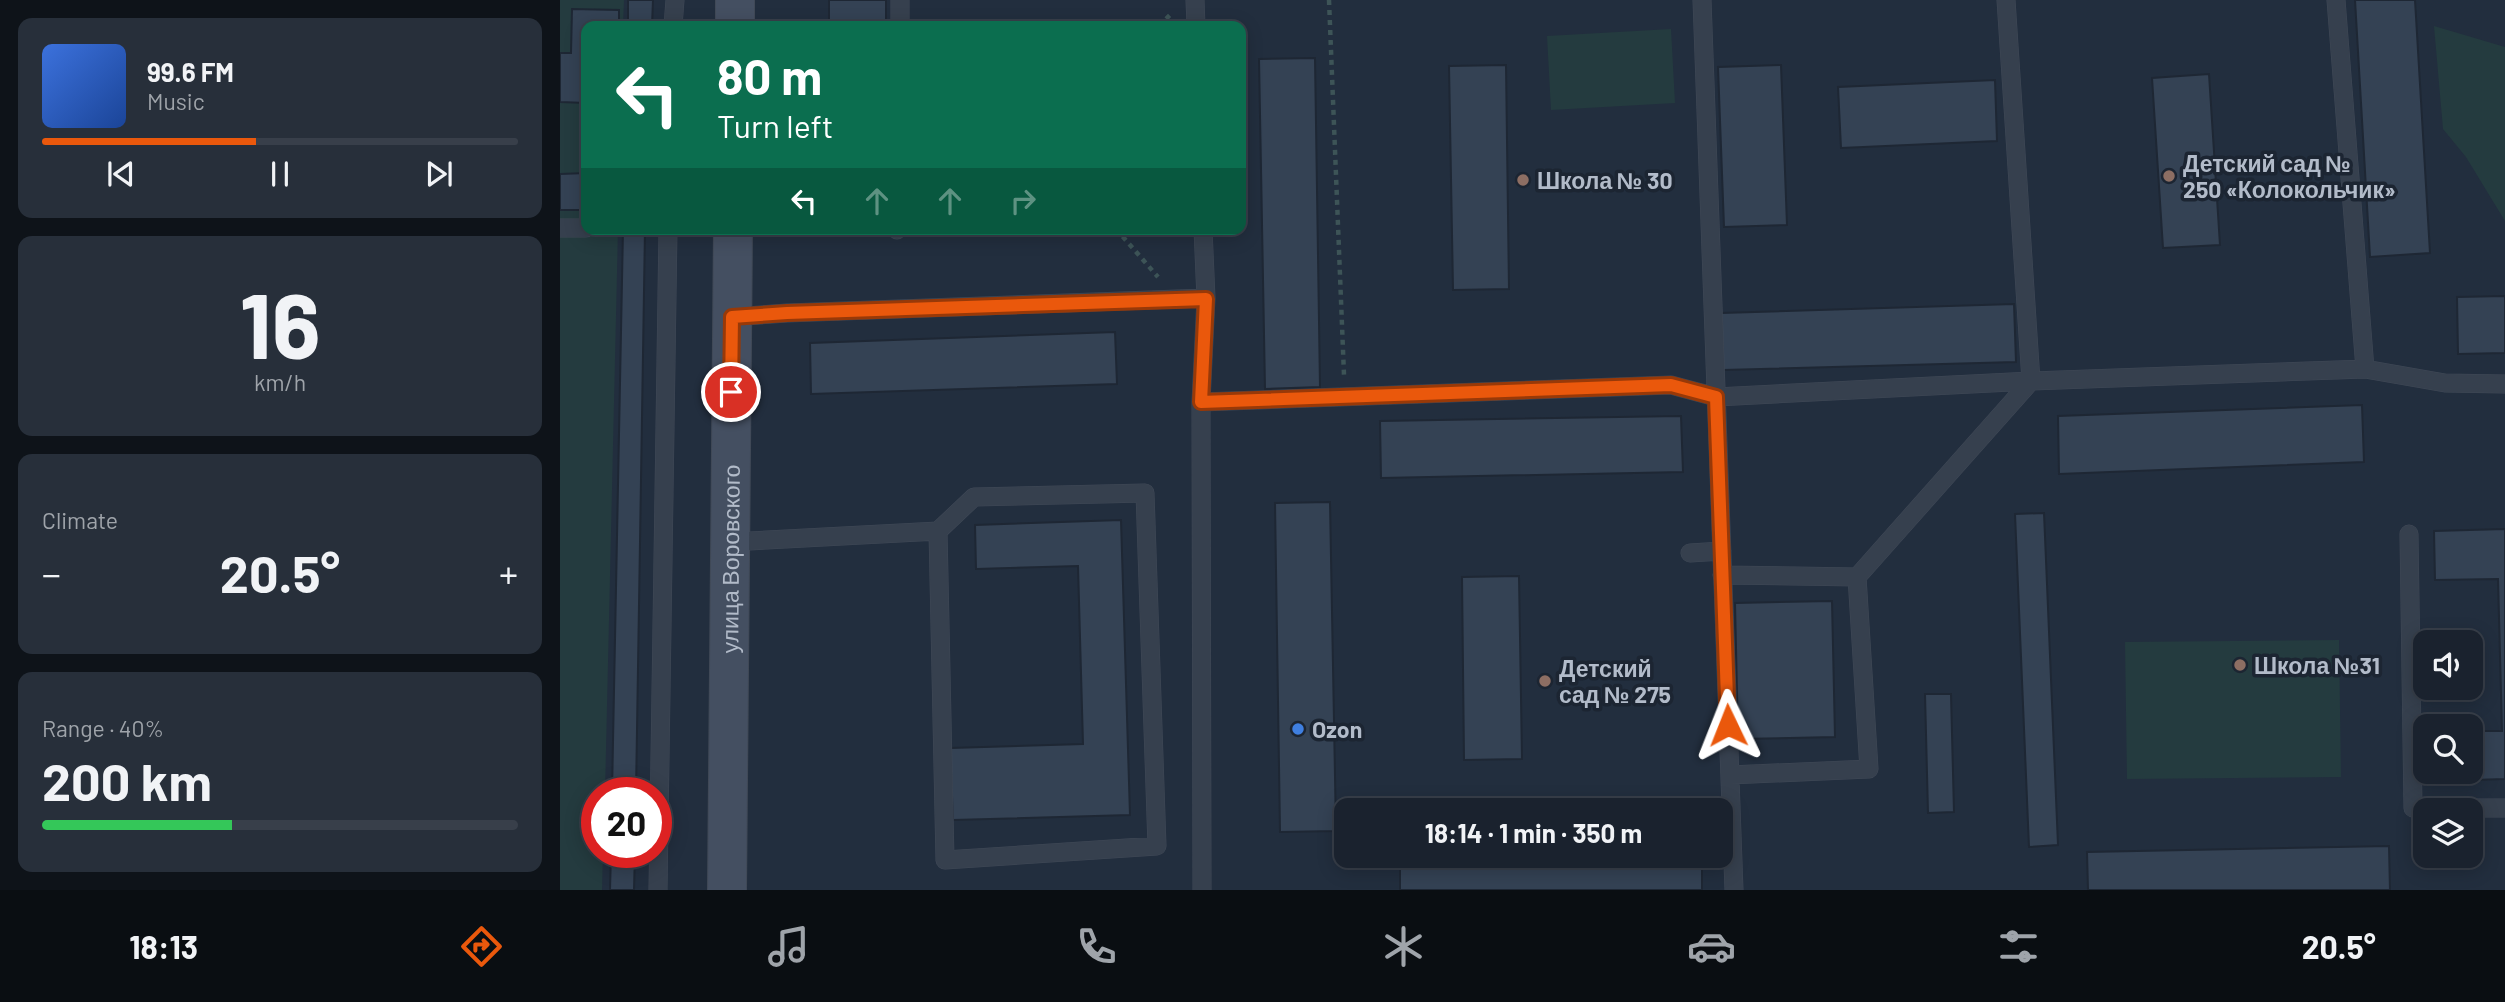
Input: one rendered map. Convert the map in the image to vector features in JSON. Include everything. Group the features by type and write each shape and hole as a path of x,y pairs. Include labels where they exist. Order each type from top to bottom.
{"street":[{"path":"735,0 735,21"},
{"name":"улица Воровского","path":"727,890 733,235"}],"lane":[{"path":"673,21 675,0"},
{"path":"900,0 900,21"},
{"path":"1195,0 1196,21"},
{"path":"1702,0 1734,890"},
{"path":"1730,775 1869,769 1857,577 2031,381 2006,0"},
{"path":"2336,0 2365,369"},
{"path":"560,228 581,228"},
{"path":"658,890 668,235"},
{"path":"1202,890 1201,402 1206,299 1203,235"},
{"path":"732,317 1206,299"},
{"path":"1201,402 1671,385 1716,397 2031,381 2365,369 2445,383 2505,384"},
{"path":"729,542 938,531 974,497 1145,493 1157,846 945,860 938,531"},
{"path":"2409,534 2413,808 2505,807"},
{"path":"1690,553 1722,551"},
{"path":"1722,575 1857,577"}],"path":[{"path":"1329,0 1345,397"},
{"path":"1121,235 1177,299"}],"green space":[{"path":"560,0 624,0 623,21 581,21 581,235 618,235 605,777 581,777 581,868 603,868 602,890 560,890"},
{"path":"2434,26 2505,47 2505,221 2466,157 2443,129"},
{"path":"1671,29 1675,103 1551,110 1547,36"},
{"path":"2339,640 2341,777 2127,779 2125,642"}],"building":[{"path":"628,0 653,0 652,21 628,21"},
{"path":"829,0 886,0 886,21 829,21"},
{"path":"2355,0 2415,0 2430,253 2370,257"},
{"path":"572,9 619,10 619,21 581,21 581,103 560,102 560,53 571,53"},
{"path":"1315,58 1320,387 1265,389 1259,59"},
{"path":"1506,65 1509,289 1453,290 1449,66"},
{"path":"1781,65 1787,225 1724,227 1718,67"},
{"path":"2209,74 2220,245 2163,248 2152,78"},
{"path":"1995,80 1997,141 1841,148 1838,87"},
{"path":"581,173 581,210 560,210 560,174"},
{"path":"623,235 645,235 636,777 612,777"},
{"path":"2505,296 2505,353 2458,354 2457,297"},
{"path":"2014,304 2016,362 1723,370 1721,313"},
{"path":"1115,332 1117,384 811,394 810,343"},
{"path":"2362,405 2364,462 2059,474 2058,416"},
{"path":"1681,416 1683,472 1381,478 1380,421"},
{"path":"1330,502 1334,831 1280,832 1275,503"},
{"path":"2044,513 2058,845 2029,847 2015,514"},
{"path":"1121,520 1130,815 953,820 950,748 1083,744 1078,566 976,569 975,525"},
{"path":"2505,529 2505,779 2483,780 2483,731 2502,731 2498,579 2435,580 2434,531"},
{"path":"1519,576 1522,759 1464,760 1462,577"},
{"path":"1832,601 1835,737 1738,739 1735,603"},
{"path":"1925,694 1951,694 1954,812 1928,813"},
{"path":"2389,846 2390,890 2088,890 2087,852"},
{"path":"611,868 635,868 634,890 610,890"},
{"path":"1400,868 1702,868 1702,890 1400,890"}],"place":[{"name":"Детский сад № 250 «Колокольчик»","path":"2169,176"},
{"name":"Школа № 30","path":"1523,180"},
{"name":"Школа №31","path":"2240,665"},
{"name":"Детский сад № 275","path":"1545,681"},
{"name":"Ozon","path":"1298,729"}],"route":[{"path":"731,392 732,317 1206,299 1201,402 1671,385 1716,397 1728,725"}]}
